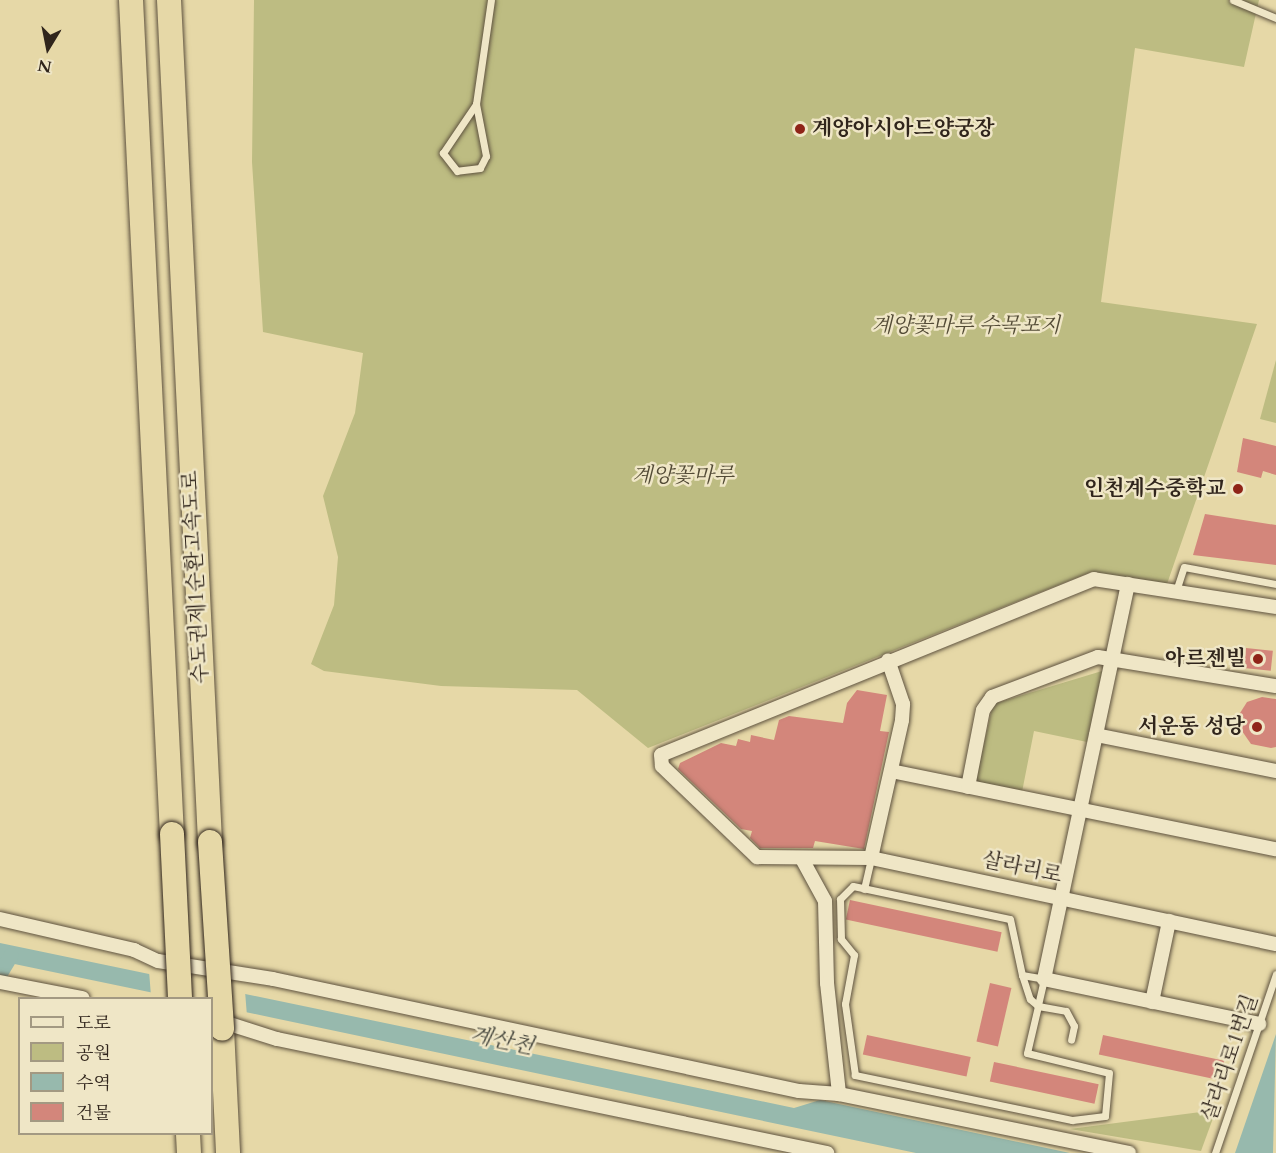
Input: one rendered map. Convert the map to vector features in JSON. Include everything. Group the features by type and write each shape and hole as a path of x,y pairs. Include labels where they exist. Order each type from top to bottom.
{"highway":[{"name":"수도권제1순환고속도로","path":"131,0 180,997"},
{"name":"수도권제1순환고속도로","path":"169,0 171,103 210,842 217,1024 228,1153"},
{"path":"171,103 185,0"},
{"path":"188,1135 189,1153"}],"street":[{"path":"871,858 891,771 903,704 888,660 1094,579 1276,607"},
{"path":"1128,584 1044,979 1259,1024"},
{"path":"968,787 983,710 992,697 1098,657 1276,686"},
{"name":"살라리로","path":"888,660 661,755 662,766 757,857 871,858 1276,944"},
{"path":"1096,735 1276,771"},
{"path":"891,771 1276,849"},
{"path":"802,859 825,901 826,983 839,1094"},
{"path":"1,921 134,950 158,961 273,979 799,1091 839,1094 1129,1153"},
{"path":"1152,1002 1169,921"},
{"path":"3,983 72,997"},
{"path":"217,1024 277,1039 827,1153"}],"lane":[{"path":"476,104 443,153 457,171 480,168 486,156 476,104 491,0"},
{"path":"1233,0 1276,18"},
{"path":"1176,592 1184,567 1276,584"},
{"path":"864,889 871,858"},
{"path":"1022,975 1044,979 1038,1006 1027,1053 1109,1072 1110,1092 1105,1116 1072,1120 855,1075 845,1004 854,955 841,939 840,899 853,886 1010,919 1022,975 1038,1006"},
{"name":"살라리로1번길","path":"1215,1153 1276,975"},
{"path":"1038,1006 1066,1011 1074,1026 1071,1040"}],"green space":[{"name":"계양꽃마루","path":"254,0 1259,0 1244,67 1135,48 1101,302 1257,324 1167,584 1091,572 648,748 577,690 441,686 324,671 311,664 334,605 338,557 323,496 355,413 363,353 263,332 252,162"},
{"path":"1276,360 1276,423 1260,419"},
{"path":"1102,671 1087,742 1034,731 1022,792 975,783 993,704"},
{"path":"1216,1110 1201,1151 1070,1129"}],"water":[{"path":"0,943 794,1108 820,1100 1070,1153 916,1153 213,1005 213,997 173,997 0,961"},
{"path":"1276,1034 1273,1153 1235,1153"}],"pier":[{"path":"149,971 245,991 247,1016 213,1009 213,997 151,996"}],"building":[{"path":"1243,438 1276,446 1276,475 1263,471 1261,478 1237,472"},
{"path":"1205,514 1276,525 1276,565 1193,555"},
{"name":"아르젠빌","path":"1246,648 1273,651 1271,671 1244,668"},
{"path":"857,690 887,695 880,731 889,732 864,849 815,841 813,848 760,848 750,838 752,831 741,829 678,769 680,763 721,743 736,746 738,739 750,742 751,735 774,740 779,720 789,716 843,723 847,703"},
{"name":"서운동 성당","path":"1262,697 1276,699 1276,747 1251,744 1235,721 1247,702"},
{"path":"850,900 1002,932 997,952 846,920"},
{"path":"990,983 1011,988 998,1046 977,1041"},
{"path":"867,1035 971,1057 967,1077 863,1055"},
{"path":"1103,1035 1224,1061 1220,1080 1099,1055"},
{"path":"994,1062 1099,1084 1095,1104 990,1082"}],"waterway":[{"path":"0,973 11,955"}],"place":[{"name":"계양아시아드양궁장","path":"800,129"},
{"name":"인천계수중학교","path":"1238,489"},
{"name":"아르젠빌","path":"1258,659"},
{"name":"서운동 성당","path":"1257,727"}],"park label":[{"name":"계양꽃마루 수목포지","path":"966,326"}],"water label":[{"name":"계산천","path":"502,1041"}]}
